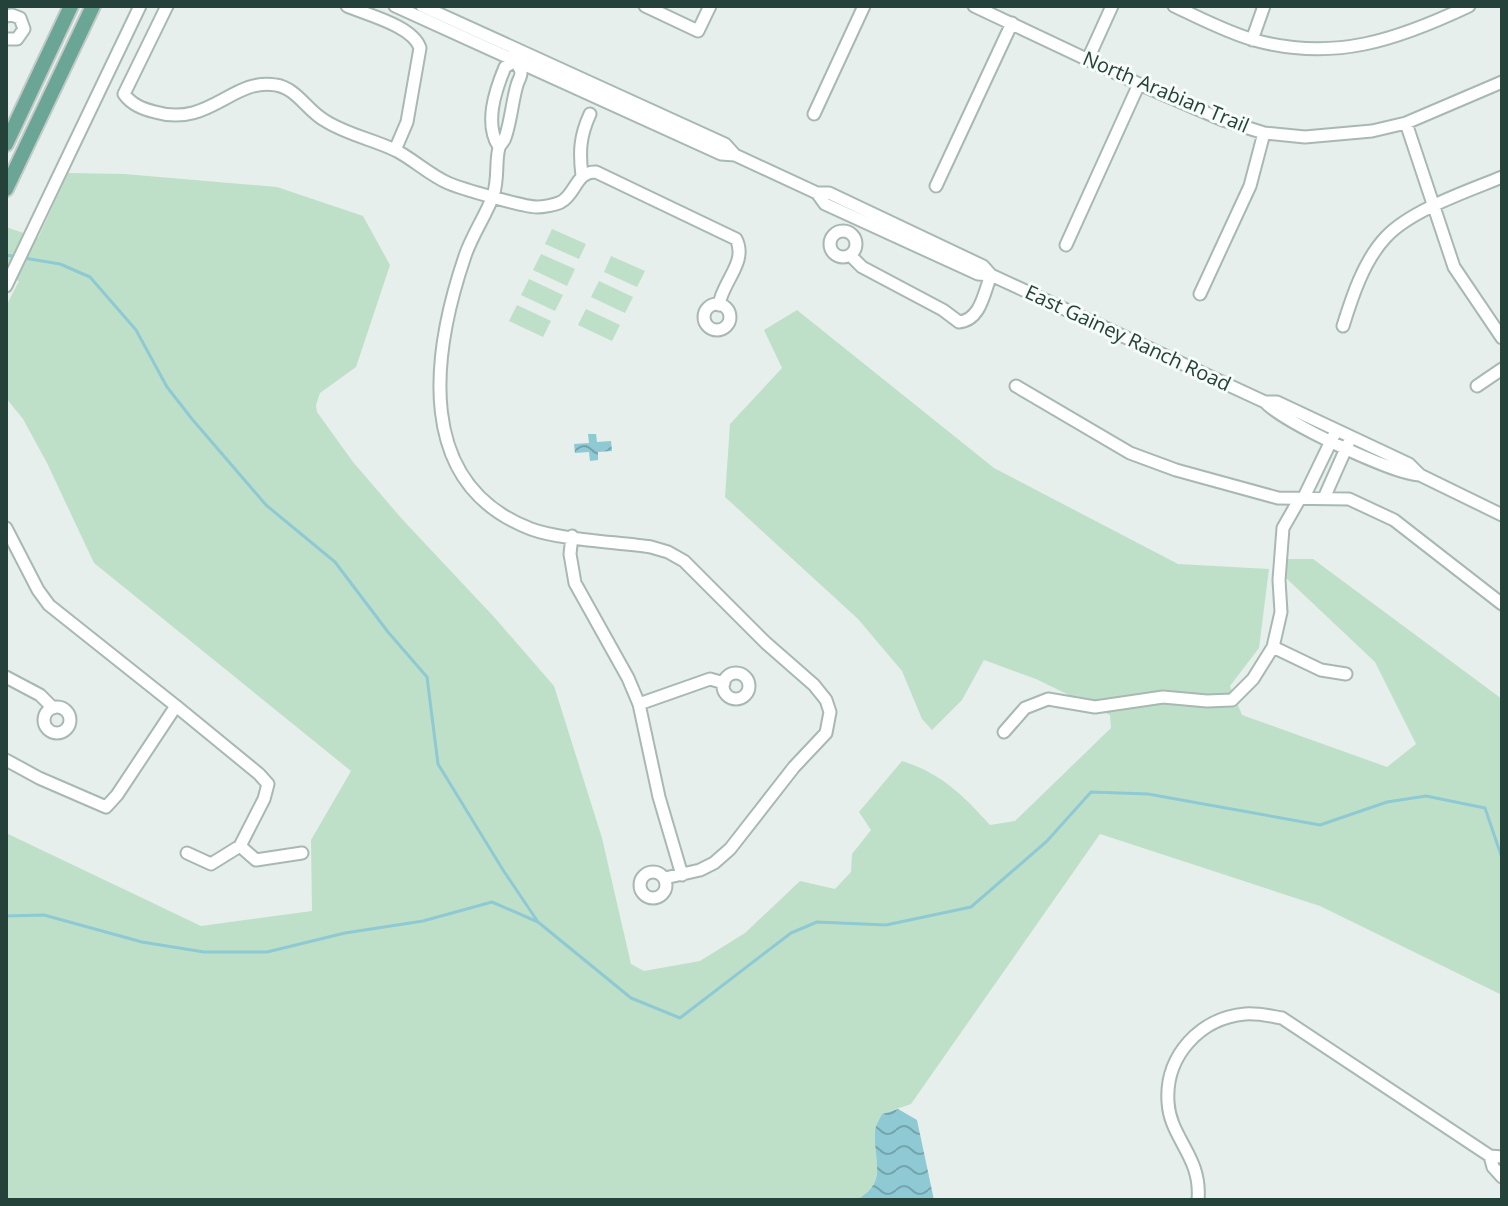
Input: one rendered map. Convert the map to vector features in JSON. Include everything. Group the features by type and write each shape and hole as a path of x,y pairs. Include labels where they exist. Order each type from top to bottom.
{"main road":[{"path":"6,144 71,6"},
{"path":"6,189 93,6"}],"street":[{"path":"6,286 140,6"},
{"path":"167,6 124,94 141,108 163,115 192,114 249,87 263,83 278,85 290,90 320,118 340,130 395,150 448,183 535,207 560,202 582,176 596,172 736,239 741,247 740,257 721,291 719,305"},
{"path":"347,6 405,30 418,40 420,48 407,122 395,150"},
{"name":"East Gainey Ranch Road","path":"395,6 725,144 735,155 817,193 825,204 914,239 978,274 991,275 1265,402 1277,402 1334,435 1409,464 1420,475 1502,515"},
{"name":"East Gainey Ranch Road","path":"422,6 519,57"},
{"path":"645,6 698,31 710,6"},
{"path":"814,114 864,6"},
{"name":"North Arabian Trail","path":"974,6 1139,84 1223,120 1264,133 1305,137 1341,136 1406,123 1502,82"},
{"path":"1088,59 1112,6"},
{"path":"1174,6 1252,40 1290,48 1329,50 1390,39 1451,10 1469,6"},
{"path":"1252,40 1264,6"},
{"path":"6,16 20,18 24,29 17,39 6,39"},
{"path":"936,186 1012,23"},
{"path":"499,147 492,137 494,103 505,67 519,57 521,73 505,139 499,147 498,176 493,196 465,255 441,349 438,377 441,415 452,456 460,472 481,498 512,521 535,530 651,547 684,561 766,643 814,685 826,700 830,712 826,733 794,767 730,849 714,863 665,878"},
{"path":"1066,245 1139,84"},
{"path":"582,176 578,149 590,114"},
{"path":"1406,123 1454,267 1502,338"},
{"path":"1200,294 1250,186 1264,133"},
{"path":"1343,326 1351,301 1380,244 1399,225 1502,177"},
{"path":"850,255 862,267 943,310 959,322 976,314 991,275"},
{"path":"1477,386 1502,369"},
{"path":"1016,386 1130,453 1176,470 1278,498 1349,499 1394,520 1502,604"},
{"path":"1004,732 1025,708 1048,699 1095,707 1163,697 1232,700 1253,679 1273,647 1281,612 1279,580 1283,528 1302,499 1334,435"},
{"path":"1324,498 1349,442"},
{"path":"6,528 49,605 268,784 264,799 240,846 211,864 187,853"},
{"path":"572,536 570,554 575,583 628,678 639,704 659,797 682,875"},
{"path":"1273,647 1321,670 1346,674"},
{"path":"6,677 40,695 53,708"},
{"path":"639,704 710,679 724,683"},
{"path":"6,760 106,807 176,706"},
{"path":"240,846 256,860 302,853"},
{"path":"1198,1200 1197,1170 1171,1118 1168,1102 1170,1080 1175,1060 1182,1049 1204,1028 1244,1014 1282,1018 1496,1157 1493,1167 1502,1177"}],"green space":[{"path":"68,173 124,174 277,187 363,216 390,265 356,367 320,393 317,412 353,462 402,519 554,686 602,838 631,964 644,971 700,961 745,933 800,881 835,889 851,872 852,854 871,830 859,812 902,761 950,786 990,825 1015,821 1111,728 1110,715 1036,679 984,660 962,700 932,730 922,719 902,671 858,619 725,497 730,424 782,368 764,330 797,310 994,468 1178,564 1269,569 1259,648 1230,686 1242,715 1387,767 1416,744 1375,662 1286,578 1286,559 1313,559 1502,699 1502,995 1320,906 1100,834 911,1104 882,1114 875,1130 876,1178 873,1186 856,1200 6,1200 6,833 201,926 312,911 311,840 351,771 94,563 47,463 23,419 6,398 6,306 19,281 6,277 6,227 38,238"},
{"path":"552,229 586,244 579,259 545,244"},
{"path":"541,254 575,269 567,286 533,270"},
{"path":"611,256 645,271 637,287 604,272"},
{"path":"529,279 563,295 555,311 521,295"},
{"path":"599,281 633,297 625,313 591,297"},
{"path":"517,305 551,321 543,337 509,321"},
{"path":"586,309 620,325 612,341 578,325"}],"water":[{"path":"588,434 596,434 597,442 611,441 612,451 598,452 598,460 590,461 589,452 575,453 574,444 589,443"},
{"path":"898,1109 917,1120 934,1200 856,1200 873,1186 876,1178 877,1123 882,1114"}],"waterway":[{"path":"6,255 60,264 90,277 136,330 167,387 192,419 266,505 335,562 427,677 438,764 538,922"},
{"path":"6,916 44,915 142,942 204,952 267,952 345,933 423,921 492,902 538,922 631,998 680,1018 791,933 817,922 886,925 971,907 1047,841 1091,792 1148,794 1320,825 1387,802 1426,796 1485,808 1502,858"}]}
